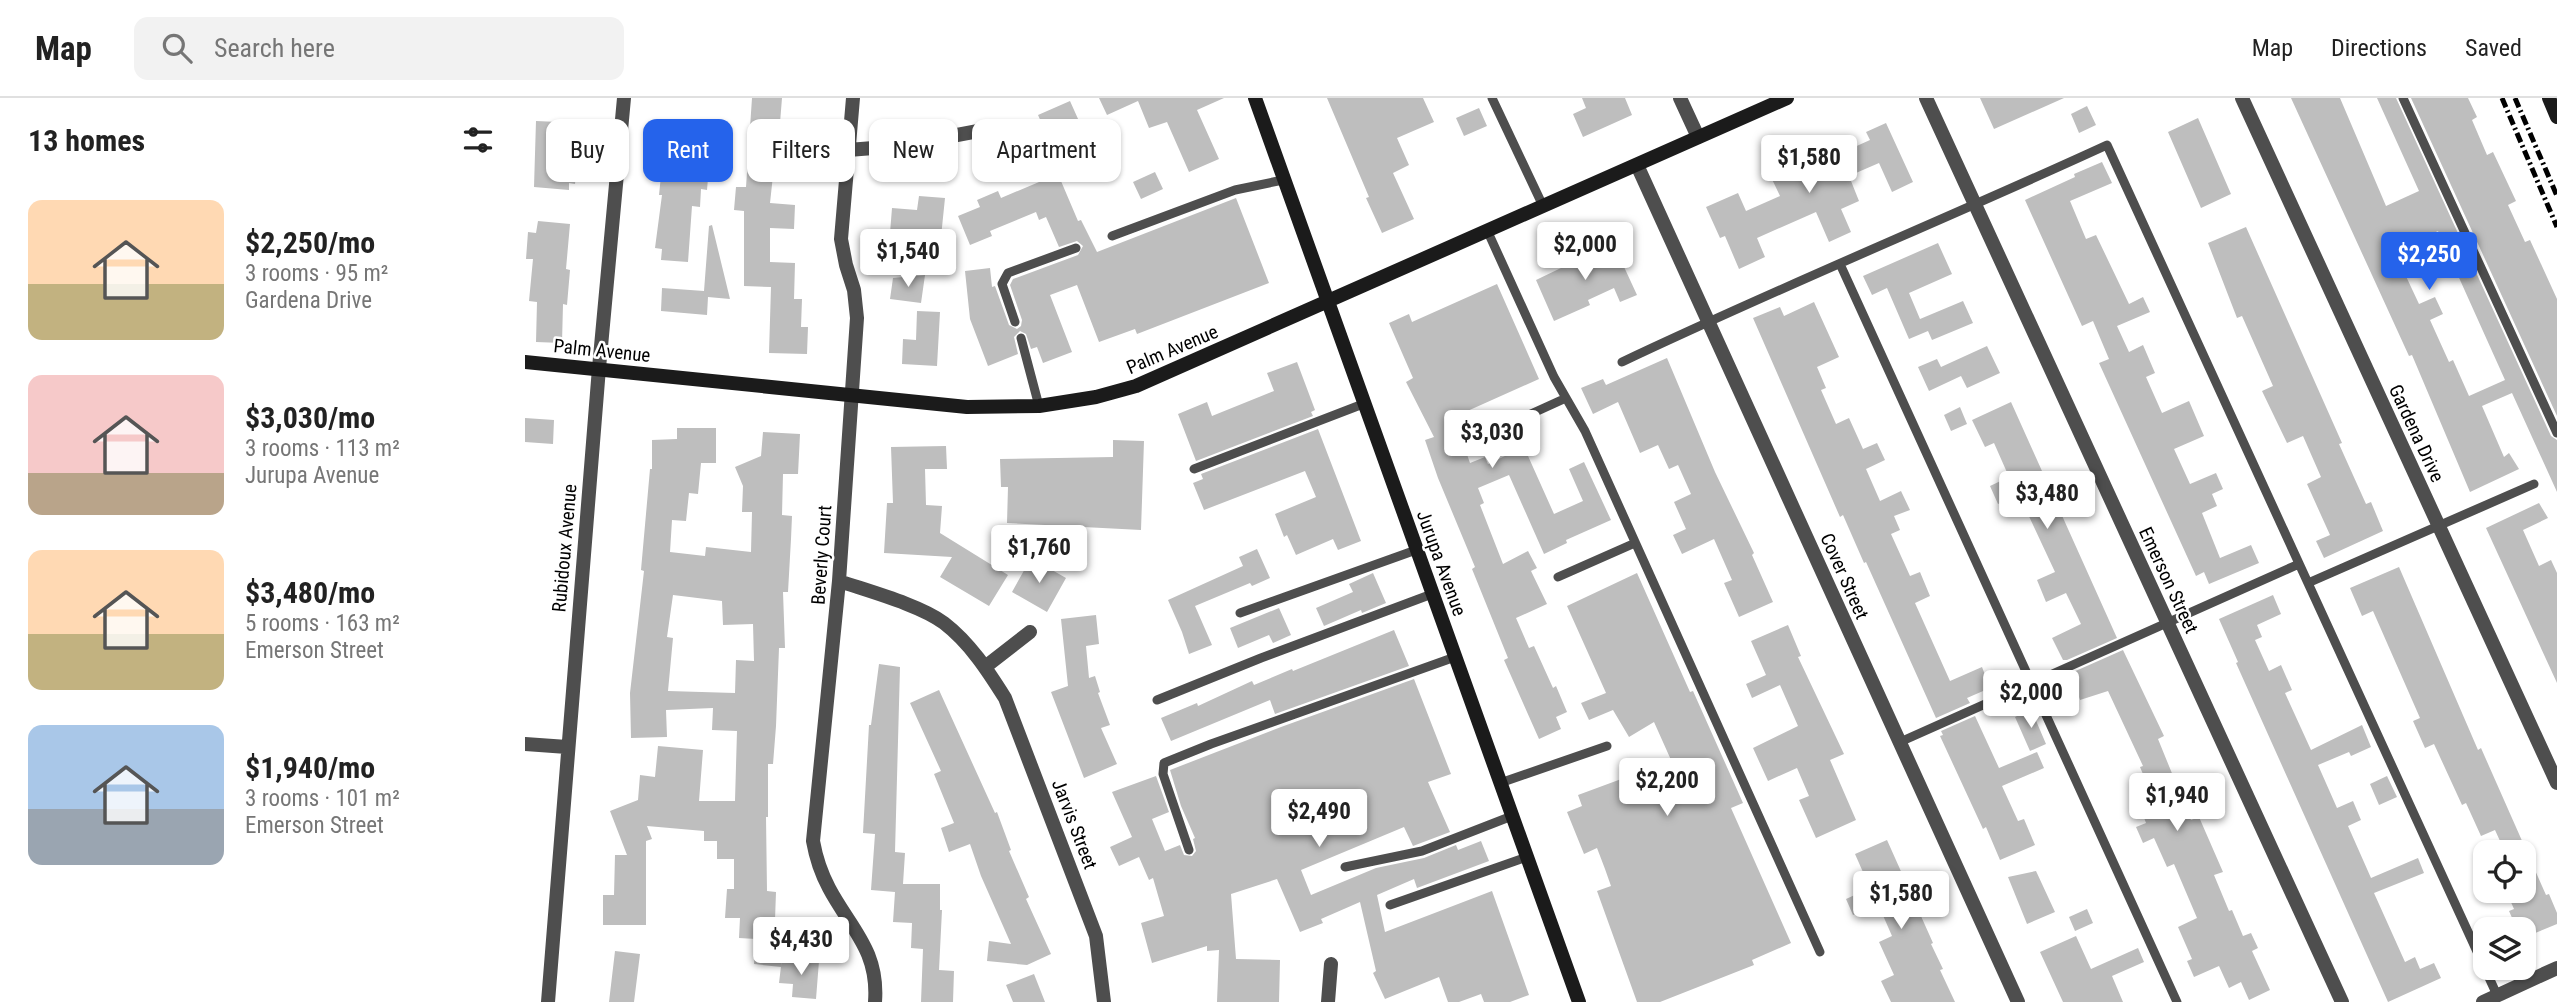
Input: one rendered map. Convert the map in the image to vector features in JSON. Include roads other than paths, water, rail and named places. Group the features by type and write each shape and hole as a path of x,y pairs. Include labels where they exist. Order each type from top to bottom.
{"street":[{"name":"Rubidoux Avenue","path":"548,1002 566,747 624,98"},
{"name":"Beverly Court","path":"851,119 853,98"},
{"name":"Jurupa Avenue","path":"1255,98 1579,1002"},
{"path":"1680,98 1698,138"},
{"name":"Palm Avenue","path":"525,362 967,407 1039,406 1096,397 1136,386 1787,98"},
{"name":"Emerson Street","path":"1926,98 2342,1002"},
{"name":"Gardena Drive","path":"2242,98 2557,783"},
{"path":"2549,98 2557,117"},
{"path":"855,149 899,146 972,132"},
{"name":"Cover Street","path":"1637,165 2018,1002"},
{"name":"Beverly Court","path":"845,182 841,239 854,290 857,318 839,581 813,841 818,866 830,890 863,940 873,969 875,1002"},
{"name":"Jarvis Street","path":"839,581 891,598 942,622 964,641 1005,698 1096,936 1104,1002"},
{"path":"985,667 1030,632"},
{"path":"525,744 566,747"},
{"path":"1328,1002 1331,964"},
{"path":"2483,1002 2557,968"}],"lane":[{"path":"1492,98 1543,206"},
{"path":"2403,98 2557,433"},
{"path":"1622,362 1708,321 1976,206 2107,145 2497,995"},
{"path":"1112,236 1235,190 1283,180"},
{"path":"1487,230 1554,377 1585,431 1820,952"},
{"path":"1015,322 1002,284 1008,273 1076,248"},
{"path":"1840,264 2177,1002"},
{"path":"1021,338 1039,406"},
{"path":"1498,429 1566,398"},
{"path":"1194,469 1363,404"},
{"path":"2308,583 2533,484"},
{"path":"1558,577 1636,543"},
{"path":"1240,613 1416,550"},
{"path":"1900,742 2299,564"},
{"path":"1157,700 1432,594"},
{"path":"1189,850 1163,774 1164,763 1455,657"},
{"path":"1500,783 1607,746"},
{"path":"1345,867 1422,851 1512,816"},
{"path":"1389,905 1527,857"}],"railway":[{"path":"2502,98 2557,227"},
{"path":"2515,98 2557,196"}]}
